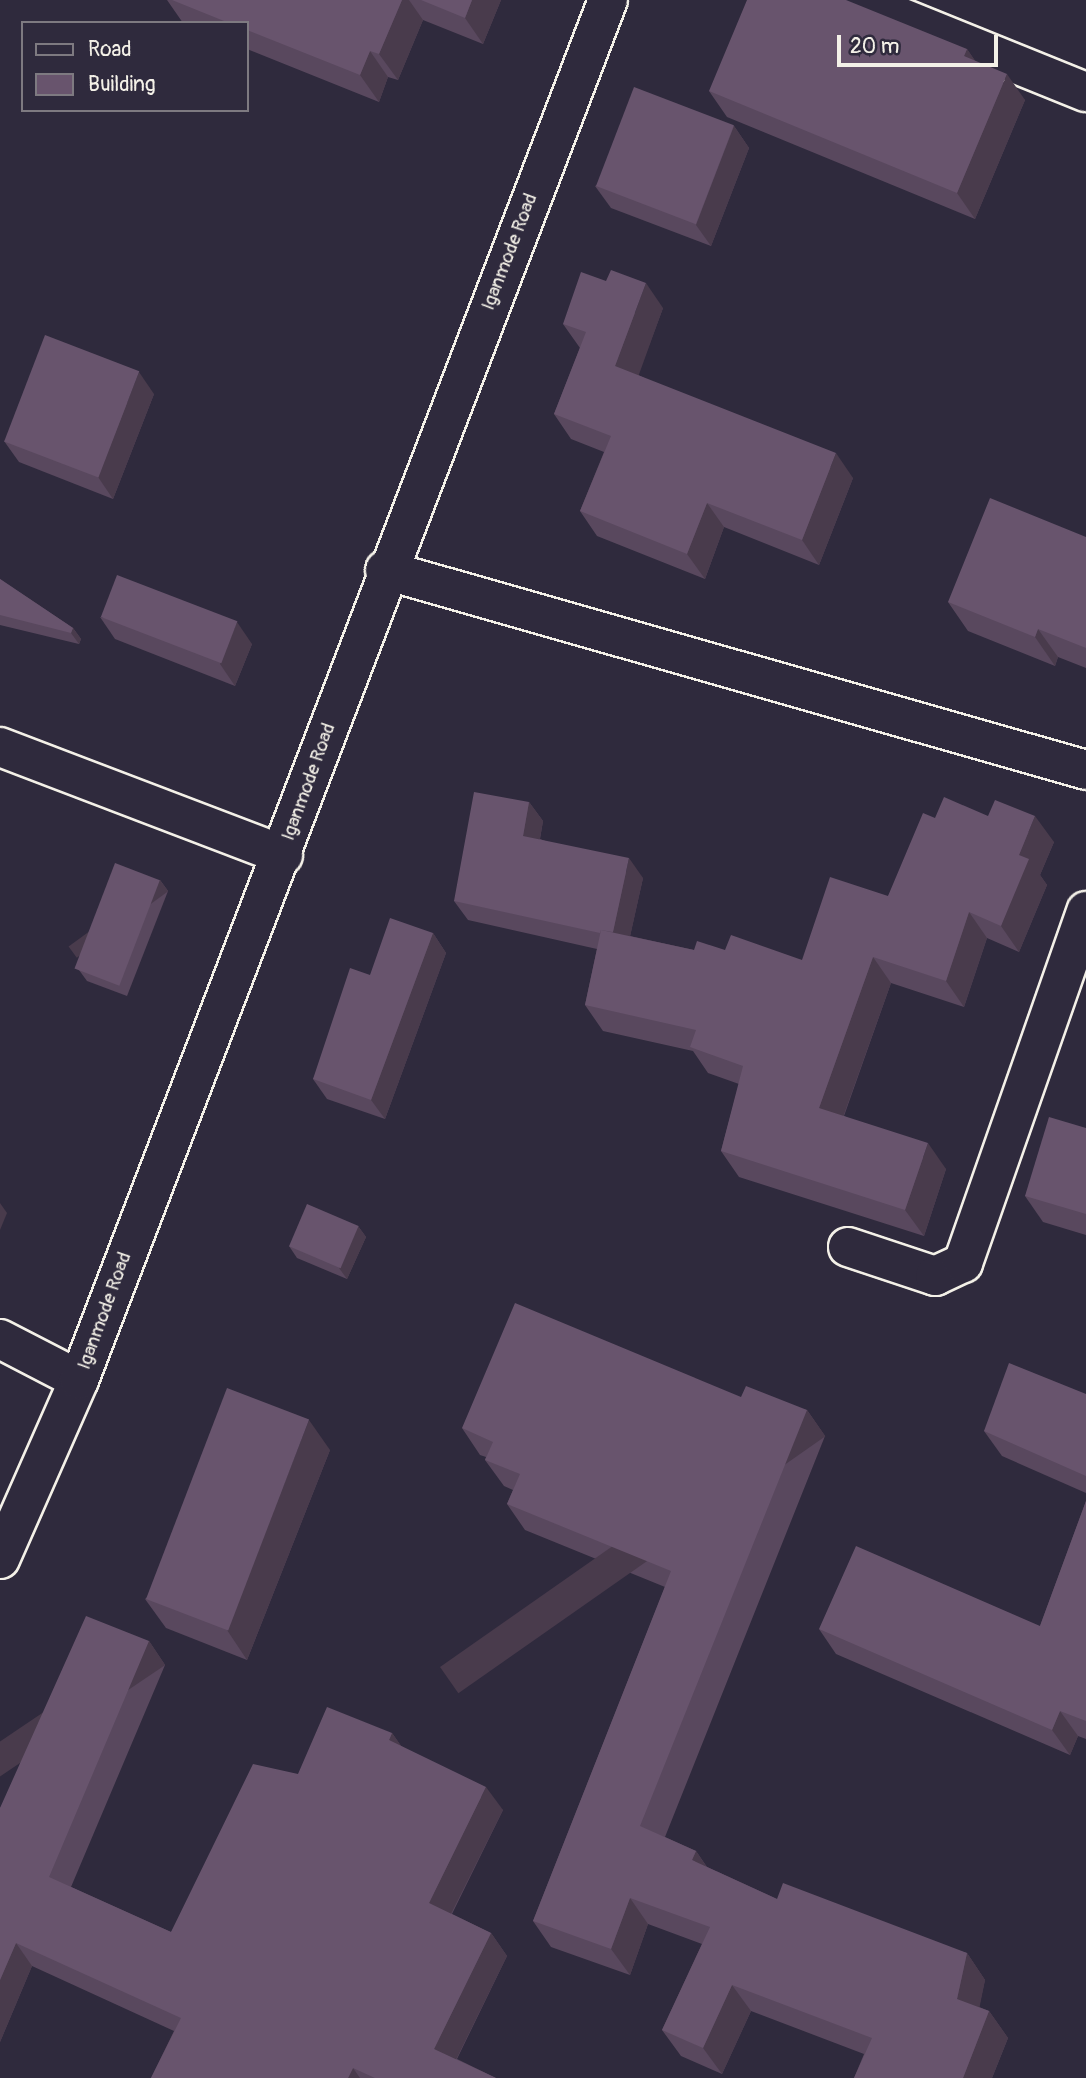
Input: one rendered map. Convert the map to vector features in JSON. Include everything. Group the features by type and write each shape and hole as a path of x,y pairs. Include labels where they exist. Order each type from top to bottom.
{"street":[{"name":"Iganmode Road","path":"0,1559 79,1380 226,986 283,855 386,570 608,0"},
{"path":"858,0 1086,92"},
{"path":"386,570 1086,770"},
{"path":"0,747 283,855"},
{"path":"848,1247 935,1276 963,1263 1086,911"},
{"path":"0,1339 79,1380"}],"building":[{"path":"172,0 402,0 379,54 370,51 360,75 248,30 248,21 224,21"},
{"path":"421,0 472,0 465,18"},
{"path":"747,0 846,0 967,49 964,56 1007,74 957,193 709,91"},
{"path":"634,87 734,125 696,224 596,186"},
{"path":"611,270 646,283 615,366 836,453 802,540 707,503 687,554 580,511 611,436 554,414 586,332 563,324 581,272 606,281"},
{"path":"45,335 139,371 98,478 4,441"},
{"path":"990,498 1086,537 1086,648 1038,629 1035,637 948,602"},
{"path":"117,575 237,621 221,663 101,617"},
{"path":"0,579 73,628 71,633 0,615"},
{"path":"474,792 529,802 523,836 629,858 613,932 601,930 600,933 454,901"},
{"path":"944,797 988,816 995,800 1035,816 1019,855 1029,859 1001,926 969,912 946,981 873,957 819,1108 928,1143 905,1210 721,1151 743,1066 690,1047 696,1030 585,1005 601,930 694,950 697,941 725,950 731,935 802,960 830,877 888,896 923,813 935,818"},
{"path":"115,863 160,880 119,986 75,968"},
{"path":"390,918 433,933 371,1100 313,1079 350,968 370,975"},
{"path":"1049,1117 1086,1128 1086,1214 1025,1196"},
{"path":"307,1204 359,1226 341,1268 289,1246"},
{"path":"515,1303 741,1397 746,1386 807,1410 640,1826 696,1851 692,1860 777,1899 783,1883 967,1953 957,1999 989,2011 963,2078 854,2078 872,2038 732,1985 703,2048 662,2030 710,1927 630,1898 611,1949 533,1921 671,1571 507,1504 520,1474 485,1460 493,1442 462,1428"},
{"path":"1009,1363 1086,1394 1086,1476 984,1431"},
{"path":"227,1388 309,1420 228,1631 146,1599"},
{"path":"1086,1501 1086,1721 1060,1711 1052,1730 819,1629 856,1546 1040,1626"},
{"path":"86,1616 149,1641 49,1877 171,1932 253,1764 298,1774 327,1707 392,1733 389,1740 486,1787 429,1903 491,1933 434,2049 496,2078 375,2078 353,2068 348,2078 151,2078 181,2018 16,1943 0,1980 0,1808"}]}
